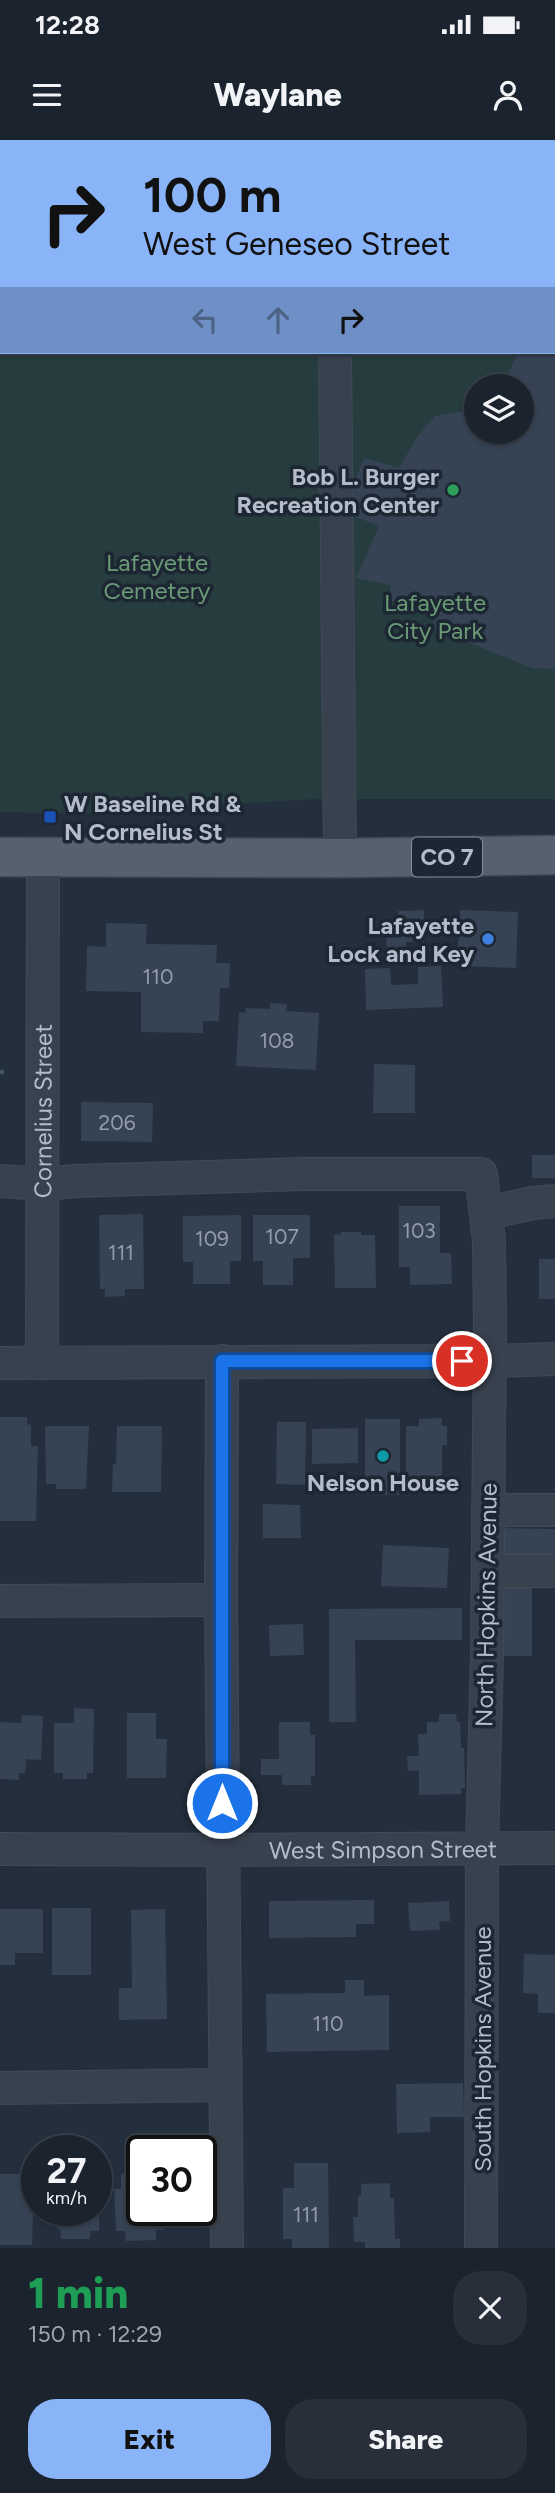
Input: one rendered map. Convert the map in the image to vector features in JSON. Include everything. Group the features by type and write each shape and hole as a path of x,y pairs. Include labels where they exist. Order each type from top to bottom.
{"main road":[{"name":"CO 7","path":"0,857 340,858 555,855"}],"street":[{"path":"335,354 340,858"},
{"name":"Cornelius Street","path":"42,1363 43,858"},
{"name":"North Hopkins Avenue","path":"42,1184 301,1174 481,1174 489,1241 488,1571 482,1849"},
{"path":"0,1181 42,1184"},
{"path":"486,1213 533,1203 555,1202"},
{"path":"0,1363 555,1359"},
{"path":"222,1361 221,1600 227,2248"},
{"path":"488,1510 555,1510"},
{"path":"488,1571 555,1571"},
{"path":"0,1601 221,1600"},
{"name":"West Simpson Street","path":"0,1849 555,1848"},
{"name":"South Hopkins Avenue","path":"481,2248 482,1849"},
{"path":"0,2088 225,2085"}],"green space":[{"path":"0,354 555,354 555,799 316,799 74,814 0,812"}],"building":[{"name":"Bob L. Burger Recreation Center","path":"517,354 555,354 555,669 532,668 433,628 435,618 388,600 391,585 356,578 379,526 343,512 364,458 399,468 417,437 435,416 464,411 464,444 534,444 534,374 509,374"},
{"path":"424,910 424,942 406,942 406,959 387,959 386,924 398,924 398,911"},
{"name":"Lafayette Lock and Key","path":"460,910 518,912 516,968 457,966"},
{"path":"106,923 147,924 146,944 217,945 216,963 230,963 229,988 220,988 219,1021 203,1021 203,1033 141,1032 141,992 86,991 87,946 106,947"},
{"path":"441,966 443,1007 366,1010 365,969 390,968 391,985 418,984 418,967"},
{"path":"270,1003 287,1004 286,1011 319,1013 316,1070 236,1066 239,1012 245,1013 246,1008 270,1009"},
{"path":"374,1064 415,1065 415,1113 373,1113"},
{"path":"81,1102 153,1103 152,1142 81,1141"},
{"path":"532,1155 555,1155 555,1178 532,1178"},
{"path":"399,1206 440,1206 440,1253 451,1253 452,1284 410,1285 410,1267 399,1267"},
{"path":"143,1214 144,1289 125,1289 125,1296 105,1297 105,1289 100,1289 99,1215"},
{"path":"241,1215 241,1261 230,1261 230,1284 193,1284 193,1262 183,1262 183,1216"},
{"path":"253,1215 310,1215 310,1258 293,1258 293,1285 263,1285 263,1261 253,1261"},
{"path":"341,1232 375,1235 376,1288 335,1288 334,1235"},
{"path":"539,1259 555,1259 555,1299 539,1299"},
{"path":"0,1417 27,1417 27,1424 31,1425 31,1446 38,1446 36,1521 0,1521"},
{"path":"442,1418 442,1426 447,1426 447,1445 442,1445 442,1480 406,1480 406,1426 419,1426 419,1419"},
{"name":"Nelson House","path":"365,1419 400,1419 400,1495 365,1494"},
{"path":"277,1422 306,1422 305,1485 276,1484"},
{"path":"45,1426 89,1426 86,1489 56,1489 56,1484 46,1484"},
{"path":"117,1426 162,1426 161,1492 112,1492"},
{"path":"358,1428 358,1463 312,1464 312,1429"},
{"path":"263,1504 300,1505 301,1538 263,1538"},
{"path":"494,1528 555,1529 555,1558 494,1558"},
{"path":"383,1545 449,1548 447,1588 381,1586"},
{"path":"497,1585 532,1585 532,1656 497,1656"},
{"path":"462,1608 462,1640 355,1640 356,1722 329,1722 329,1609"},
{"path":"303,1624 304,1655 270,1656 269,1625"},
{"path":"74,1708 94,1709 93,1773 87,1773 87,1779 63,1779 63,1773 54,1773 54,1723 74,1723"},
{"path":"127,1713 156,1713 156,1739 167,1739 166,1778 127,1778"},
{"path":"439,1714 456,1714 457,1722 460,1722 465,1788 461,1788 461,1794 419,1795 419,1770 408,1771 407,1756 419,1756 418,1734 427,1734 427,1722 439,1722"},
{"path":"22,1715 43,1716 41,1760 26,1759 25,1773 19,1773 19,1780 0,1779 0,1722 21,1723"},
{"path":"279,1722 310,1722 310,1735 315,1735 315,1776 311,1776 311,1785 282,1785 282,1775 261,1775 261,1759 279,1759"},
{"path":"374,1900 374,1924 356,1924 356,1937 269,1938 269,1901"},
{"path":"449,1901 450,1921 439,1922 440,1930 410,1931 408,1903"},
{"path":"52,1908 91,1908 91,1975 52,1975"},
{"path":"0,1909 43,1909 43,1953 15,1953 15,1965 0,1965"},
{"path":"165,1909 167,2019 119,2020 119,1988 132,1988 131,1910"},
{"path":"524,1954 555,1955 555,2013 538,2013 538,1994 523,1993"},
{"path":"345,1980 364,1980 364,1996 389,1995 389,2050 267,2052 266,1994 345,1993"},
{"path":"463,2083 464,2117 430,2117 430,2132 397,2133 396,2084"},
{"path":"294,2163 328,2163 329,2248 292,2248 292,2239 283,2239 283,2188 294,2188"},
{"path":"0,2174 21,2174 21,2226 33,2226 32,2245 0,2245"},
{"path":"121,2174 126,2174 126,2226 164,2226 164,2230 156,2230 156,2240 126,2241 125,2231 116,2231 114,2189 121,2189"},
{"path":"390,2183 390,2198 394,2198 395,2239 400,2239 400,2248 365,2248 365,2242 354,2242 353,2217 358,2217 361,2184"},
{"path":"57,2226 99,2226 99,2231 90,2231 90,2239 61,2239 60,2229 57,2229"}],"place":[{"name":"Bob L. Burger Recreation Center","path":"453,490"},
{"name":"W Baseline Rd & N Cornelius St","path":"50,817"},
{"name":"Lafayette Lock and Key","path":"488,939"},
{"name":"Nelson House","path":"383,1456"}],"route":[{"path":"222,1803 222,1361 462,1361"}],"park label":[{"name":"Lafayette Cemetery","path":"157,576"},
{"name":"Lafayette City Park","path":"435,616"}]}
